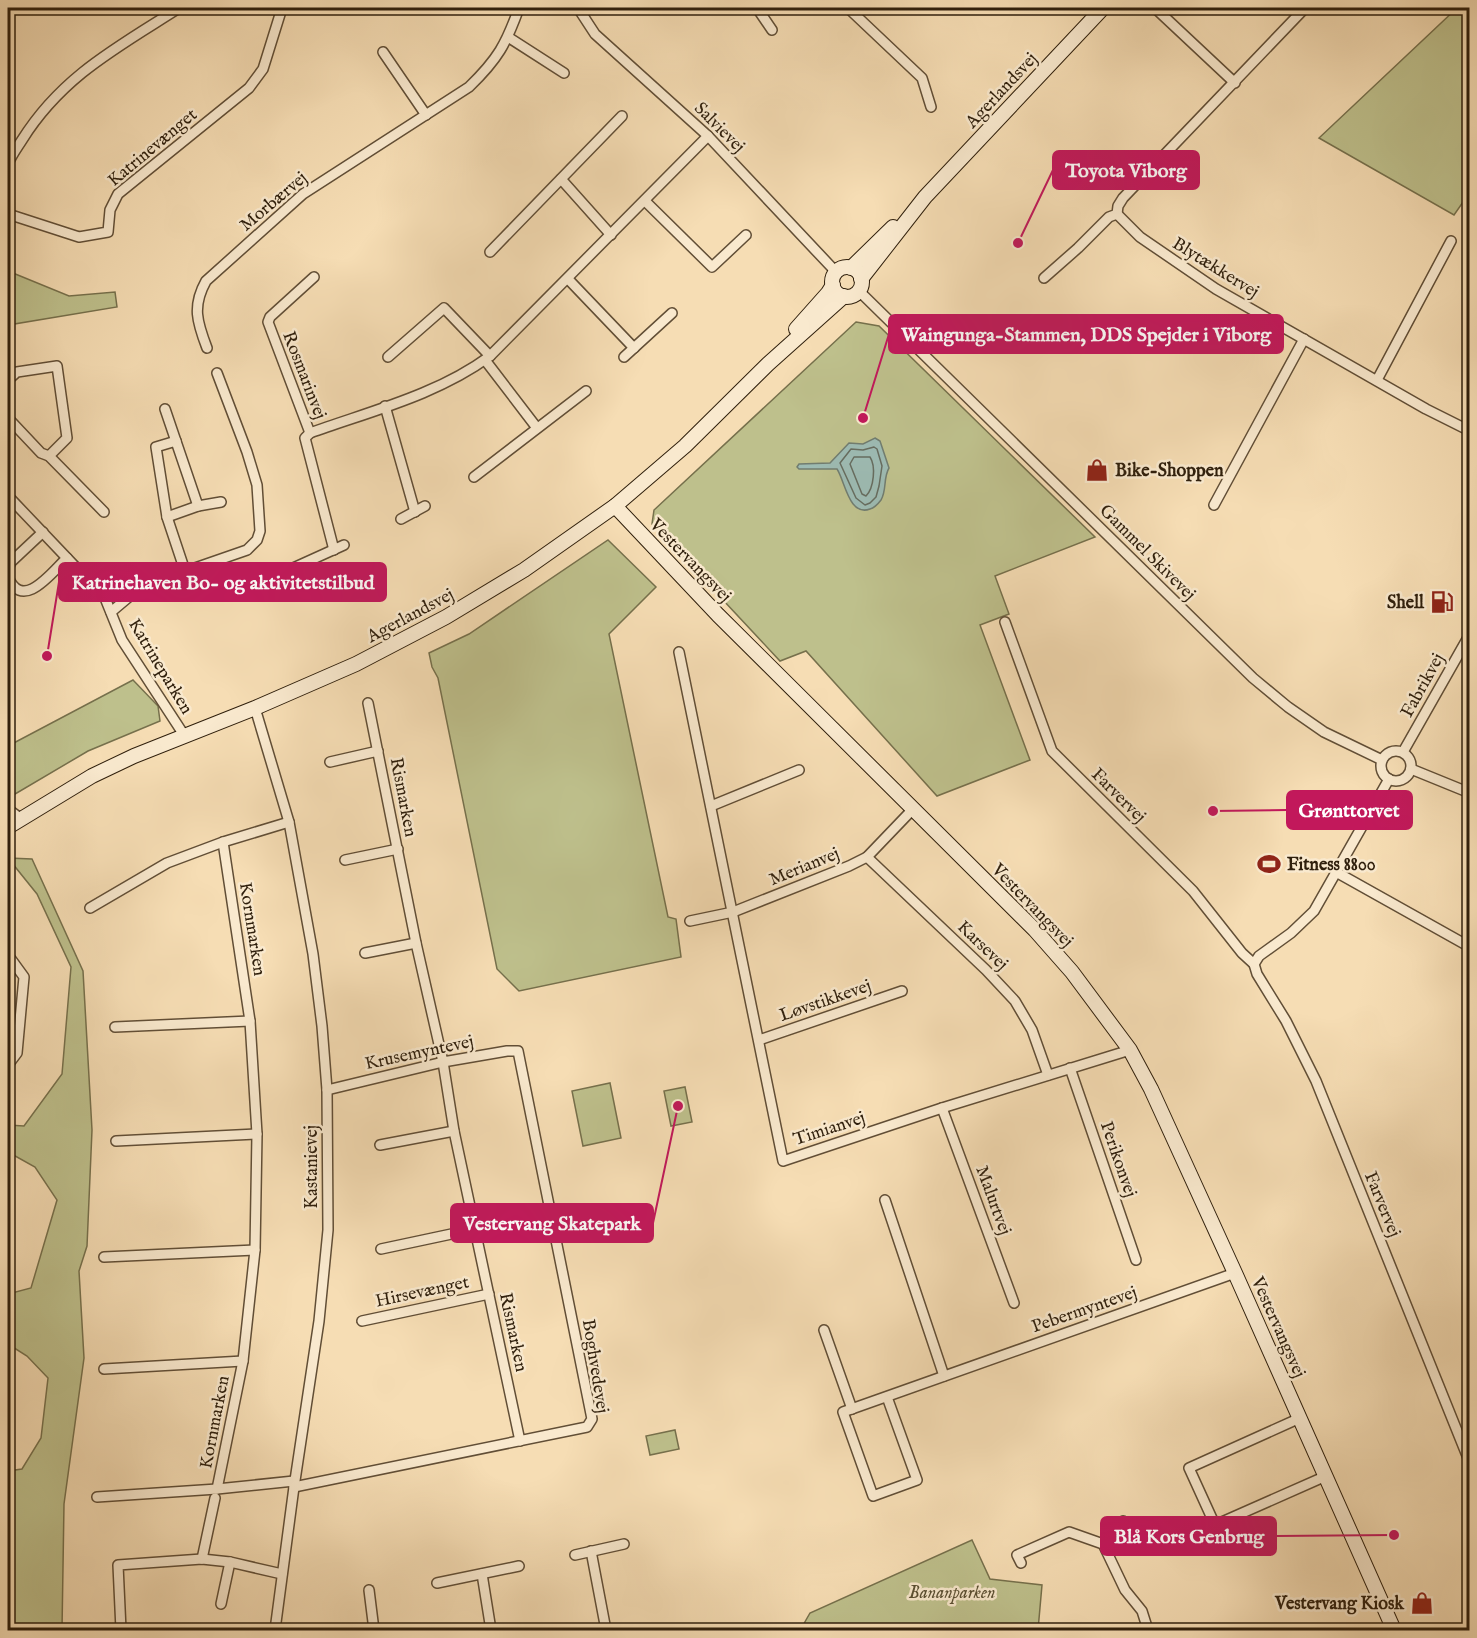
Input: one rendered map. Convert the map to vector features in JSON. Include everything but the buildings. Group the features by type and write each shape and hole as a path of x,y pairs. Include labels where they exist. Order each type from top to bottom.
{"street":[{"path":"8,164 32,123 53,98 76,77 179,8"},
{"name":"Katrinevænget","path":"8,214 79,237 108,232 110,210 118,194 249,88 263,69 282,8"},
{"name":"Morbærvej","path":"207,348 200,329 196,307 198,294 206,281 303,194 477,80 492,65 508,37 519,8"},
{"name":"Salvievej","path":"578,8 595,34 708,136 834,278"},
{"path":"756,8 772,30"},
{"path":"848,8 922,78 931,107"},
{"name":"Agerlandsvej","path":"851,268 925,197 1103,8"},
{"path":"1155,8 1235,83"},
{"path":"1044,278 1110,217 1117,214 1118,206 1123,198 1305,8"},
{"path":"508,37 564,73"},
{"path":"382,51 426,115"},
{"path":"490,252 622,116"},
{"name":"Rosmarinvej","path":"334,550 305,438 310,434 435,388 487,358 708,136"},
{"path":"561,179 611,235"},
{"name":"Agerlandsvej","path":"860,285 925,197"},
{"path":"645,201 712,267 746,235"},
{"name":"Blytækkervej","path":"1117,214 1140,237 1216,289 1470,431"},
{"path":"1377,380 1451,241"},
{"path":"843,268 851,268 857,272 860,285 851,296 844,296 835,291 834,278 843,268"},
{"name":"Rosmarinvej","path":"310,434 268,322 270,317 314,277"},
{"name":"Agerlandsvej","path":"768,364 828,293 834,278"},
{"path":"568,279 634,348"},
{"name":"Gammel Skivevej","path":"860,285 1253,678 1288,707 1324,732 1382,760"},
{"name":"Agerlandsvej","path":"8,827 92,776 184,735 255,708 356,664 446,617 524,570 615,506 685,446 768,364 844,296"},
{"path":"388,357 444,308 487,358 537,428"},
{"path":"624,357 672,313"},
{"path":"1214,505 1304,339"},
{"path":"8,380 16,372 57,366 67,438 49,456"},
{"name":"Katrineparken","path":"111,612 149,584 247,550 257,540 260,531 256,485 247,452 217,373"},
{"path":"474,477 586,391"},
{"path":"385,406 415,512"},
{"path":"165,409 198,506"},
{"path":"8,418 41,453 49,456 104,512"},
{"path":"176,441 156,447 166,517 185,571"},
{"name":"Katrineparken","path":"8,496 105,598 122,640 184,735"},
{"path":"166,517 198,506 221,502"},
{"path":"401,519 425,506"},
{"name":"Vestervangsvej","path":"615,506 718,615 1035,930 1072,972 1130,1050 1151,1089 1394,1630"},
{"path":"8,569 11,562 43,532"},
{"path":"291,569 344,545"},
{"path":"8,577 10,584 16,589 31,590 67,558"},
{"name":"Farvervej","path":"1005,622 1052,751 1193,891 1242,953 1254,964 1257,974 1286,1021 1316,1081 1470,1463"},
{"name":"Fabrikvej","path":"1403,752 1470,634"},
{"name":"Timianvej","path":"679,652 783,1161 942,1108 1130,1050"},
{"name":"Rismarken","path":"368,703 416,943 443,1062 454,1131 520,1441"},
{"name":"Kastanievej","path":"255,708 289,822 313,954 327,1090 328,1230 319,1321 275,1630"},
{"name":"Rismarken","path":"330,762 378,751"},
{"path":"1391,751 1403,752 1410,759 1411,770 1402,780 1389,779 1382,771 1382,760 1391,751"},
{"path":"711,806 799,770"},
{"path":"1411,770 1470,793"},
{"path":"1254,964 1259,956 1304,923 1314,911 1389,779"},
{"path":"8,809 20,818"},
{"name":"Merianvej","path":"690,921 733,912 849,866 867,856 913,809"},
{"path":"90,908 167,863 223,842 289,822"},
{"name":"Kornmarken","path":"216,1493 243,1361 255,1250 257,1134 250,1021 223,842"},
{"name":"Rismarken","path":"345,860 398,849"},
{"name":"Karsevej","path":"867,856 986,970 1015,1001 1032,1030 1048,1076"},
{"path":"1336,872 1470,947"},
{"path":"365,953 416,943"},
{"path":"8,955 24,977 16,1053 8,1065"},
{"name":"Løvstikkevej","path":"759,1040 902,991"},
{"path":"115,1027 250,1021"},
{"name":"Krusemyntevej","path":"327,1090 443,1062 507,1051 518,1052"},
{"name":"Boghvedevej","path":"294,1484 586,1427 592,1419 518,1052"},
{"name":"Perikonvej","path":"1070,1068 1136,1260"},
{"name":"Malurtvej","path":"942,1108 1014,1303"},
{"path":"380,1145 454,1131"},
{"path":"116,1142 257,1134"},
{"path":"885,1200 944,1376"},
{"path":"381,1249 475,1229"},
{"path":"104,1257 255,1250"},
{"name":"Pebermyntevej","path":"852,1409 1235,1274"},
{"name":"Hirsevænget","path":"362,1320 489,1294"},
{"path":"824,1330 852,1409 843,1412 873,1496 916,1480 887,1396"},
{"name":"Kornmarken","path":"104,1370 243,1361"},
{"path":"1300,1418 1189,1468 1215,1525 1326,1476"},
{"name":"Kornmarken","path":"97,1497 216,1493 294,1484"},
{"path":"202,1559 216,1493"},
{"path":"1103,1544 1108,1537 1126,1529 1123,1521"},
{"path":"1021,1563 1017,1555 1069,1532 1103,1544 1125,1590 1142,1611 1148,1630"},
{"path":"575,1555 624,1544"},
{"path":"591,1551 606,1630"},
{"path":"122,1630 118,1565 202,1559 230,1562 282,1574"},
{"path":"220,1604 230,1562"},
{"path":"437,1583 519,1566"},
{"path":"482,1574 491,1630"},
{"path":"369,1590 374,1630"}],"green space":[{"path":"1457,8 1469,8 1470,192 1454,215 1319,138"},
{"path":"8,271 69,296 115,292 117,307 8,325"},
{"path":"856,322 879,326 1095,537 995,576 1009,614 980,625 1030,760 937,796 806,651 780,661 652,524 654,510"},
{"path":"608,540 656,587 609,634 668,917 676,919 681,957 519,991 497,969 438,678 432,667 429,653 469,634"},
{"path":"133,680 158,706 160,721 88,751 10,797 8,795 8,746"},
{"path":"8,858 32,859 83,971 92,1130 87,1246 79,1271 84,1358 64,1504 62,1630 8,1630 8,1471 22,1469 41,1438 48,1378 27,1356 8,1344 8,1294 31,1288 57,1200 35,1167 8,1152 8,1125 24,1126 62,1074 71,967 37,894"},
{"path":"610,1083 621,1138 583,1146 572,1091"},
{"path":"685,1087 692,1122 671,1126 664,1091"},
{"path":"675,1430 679,1449 650,1455 646,1436"},
{"name":"Bananparken","path":"972,1540 990,1579 1042,1585 1038,1630 803,1630 802,1627 810,1613"}],"water":[{"path":"875,438 880,441 889,468 883,496 874,507 863,510 852,503 837,469 799,469 797,467 799,464 830,463 849,443 863,444"}],"place":[{"name":"Toyota Viborg","path":"1018,243"},
{"name":"Waingunga-Stammen, DDS Spejder i Viborg","path":"863,418"},
{"name":"Bike-Shoppen","path":"1097,470"},
{"name":"Shell","path":"1442,602"},
{"name":"Katrinehaven Bo- og aktivitetstilbud","path":"47,656"},
{"name":"Grønttorvet","path":"1213,811"},
{"name":"Fitness 8800","path":"1269,864"},
{"name":"Vestervang Skatepark","path":"678,1106"},
{"name":"Blå Kors Genbrug","path":"1394,1535"},
{"name":"Vestervang Kiosk","path":"1422,1603"}]}
